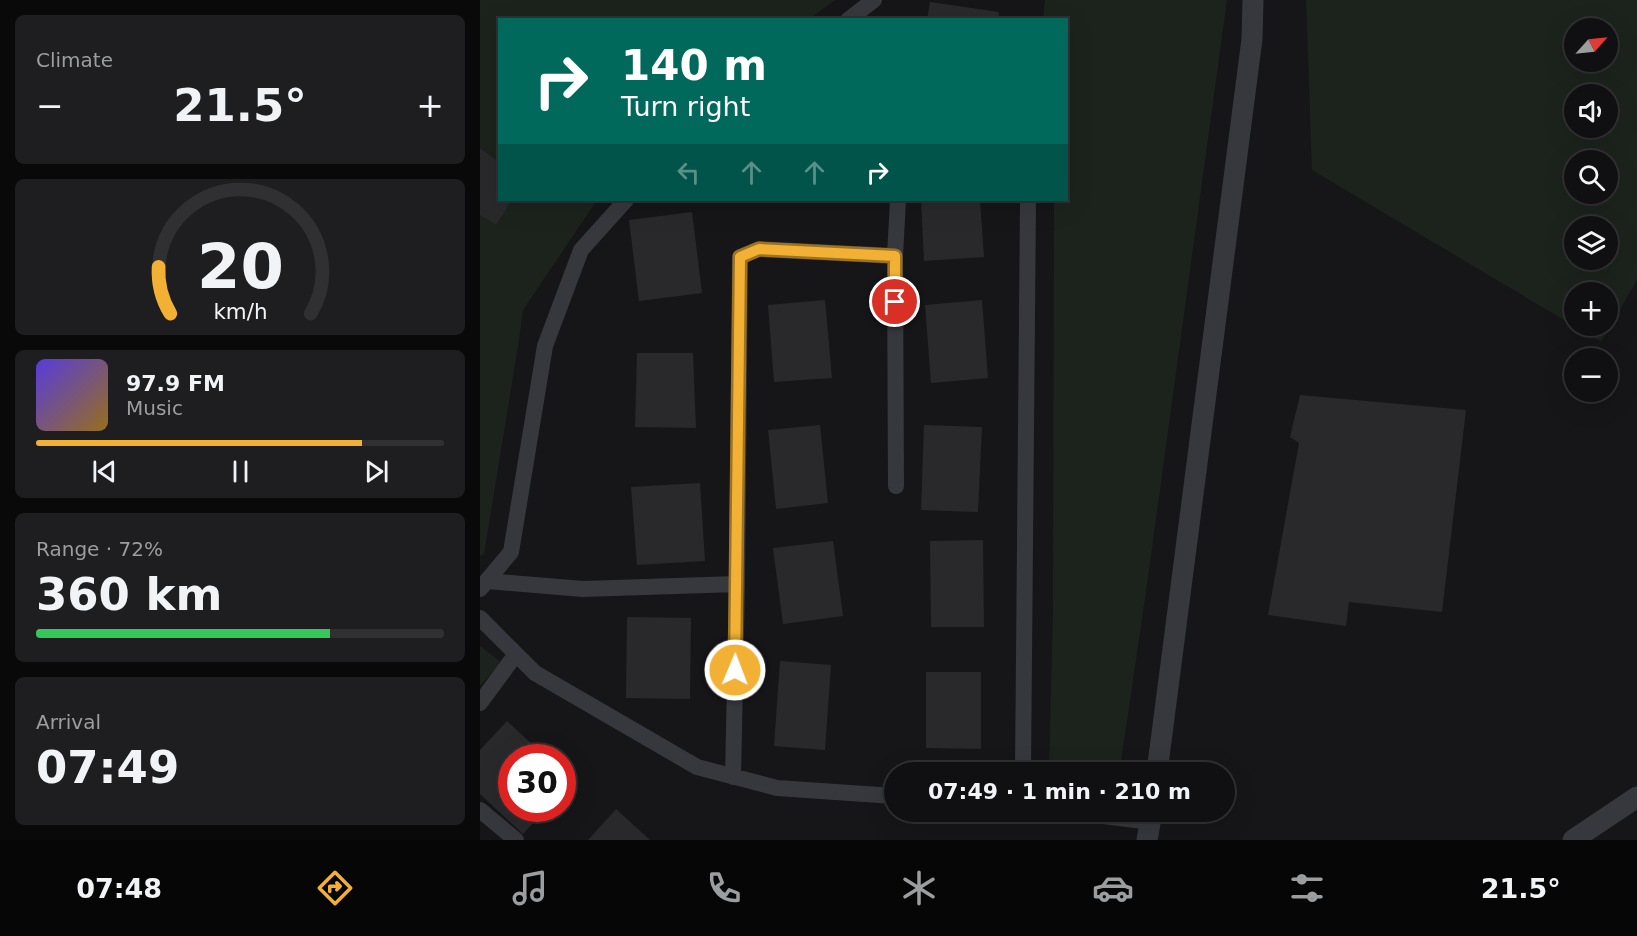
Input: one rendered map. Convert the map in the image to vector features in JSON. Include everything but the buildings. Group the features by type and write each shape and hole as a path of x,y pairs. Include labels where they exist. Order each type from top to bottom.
{"street":[{"path":"851,18 874,0"},
{"path":"1158,762 1252,39 1253,0"},
{"path":"483,585 511,552 544,346 581,250 625,201"},
{"path":"896,486 895,256 898,201"},
{"path":"1023,762 1028,201"},
{"path":"733,777 740,257 759,249 895,256"},
{"path":"483,585 583,589 737,584"},
{"path":"480,618 535,673 697,767 777,788 884,795"},
{"path":"480,703 516,654"},
{"path":"1573,840 1637,797"},
{"path":"480,810 516,840"}],"shaded area":[{"path":"480,0 835,0 810,18 498,18 498,201 596,201 523,310 484,554 480,556"},
{"path":"1045,0 1227,0 1121,762 1049,762 1053,613 1054,201 1068,201 1068,18 1043,18"},
{"path":"1306,0 1637,0 1637,280 1618,313 1618,282 1564,282 1564,320 1312,170"},
{"path":"1591,336 1604,336 1601,342"},
{"path":"480,646 501,662 480,686"}],"route":[{"path":"735,670 740,257 759,249 895,256 895,302"}]}
